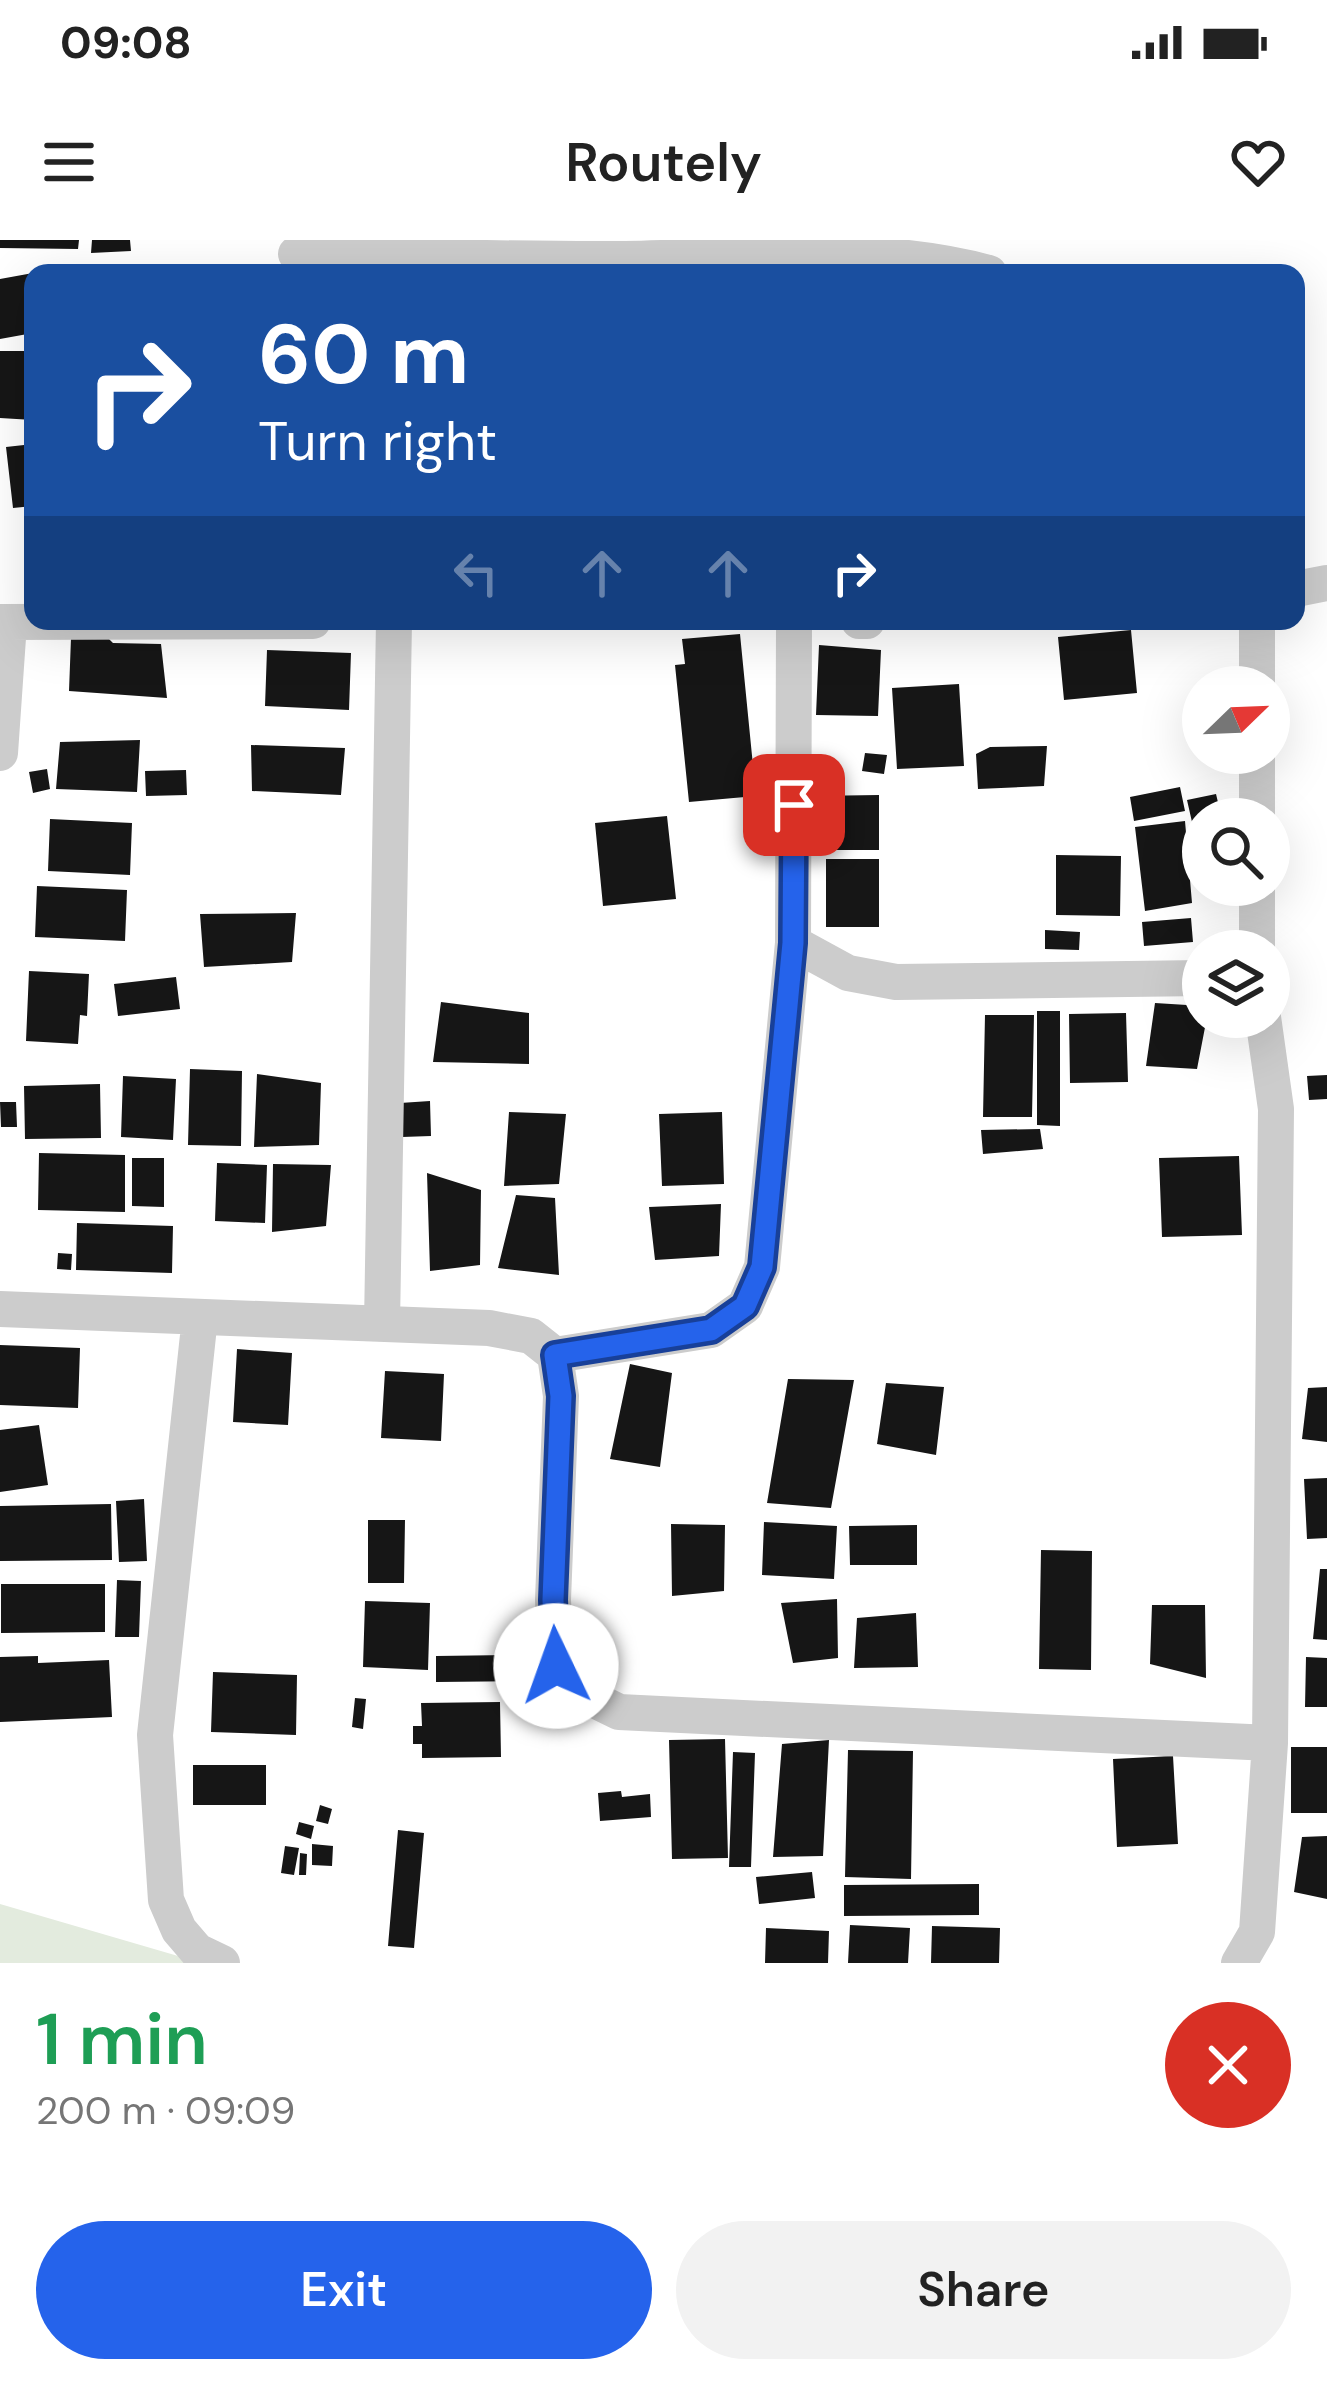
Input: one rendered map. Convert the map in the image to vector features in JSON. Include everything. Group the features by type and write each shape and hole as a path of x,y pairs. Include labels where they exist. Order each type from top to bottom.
{"street":[{"path":"295,256 621,249 869,253 956,264"},
{"path":"0,753 5,622"},
{"path":"382,1324 394,630"},
{"path":"555,1355 711,1330 745,1306 762,1267 793,943 794,630"},
{"path":"1257,630 1257,666"},
{"path":"793,943 848,974 896,982 1182,978"},
{"path":"1239,1963 1258,1932 1270,1742 1276,1108 1266,1038"},
{"path":"0,1310 489,1328 531,1336 555,1355 561,1396 553,1600 556,1666 574,1690 619,1712 1270,1742"},
{"path":"200,1317 155,1735 166,1900 179,1930 197,1951 222,1963"}],"shaded area":[{"path":"0,1904 202,1963 0,1963"}],"building":[{"path":"0,240 79,240 78,249 0,248"},
{"path":"92,240 130,240 131,251 91,253"},
{"path":"24,275 24,335 0,339 0,279"},
{"path":"0,351 24,351 24,419 0,418"},
{"path":"24,445 24,507 13,508 6,447"},
{"path":"1131,630 1137,693 1064,700 1058,637"},
{"path":"740,634 756,796 689,802 675,665 685,664 682,639"},
{"path":"71,638 161,644 167,698 69,691"},
{"path":"819,645 881,650 878,716 816,715"},
{"path":"267,650 351,653 349,710 265,706"},
{"path":"959,684 964,766 897,769 892,688"},
{"path":"140,740 137,792 56,789 60,742"},
{"path":"251,745 345,748 341,795 252,791"},
{"path":"1047,746 1044,786 978,789 976,754 990,747"},
{"path":"865,753 887,755 884,774 862,771"},
{"path":"47,769 50,789 33,793 29,772"},
{"path":"186,770 187,795 146,796 145,771"},
{"path":"1180,787 1182,812 1134,821 1130,797"},
{"path":"879,795 879,850 812,850 812,796"},
{"path":"667,816 676,899 603,906 595,823"},
{"path":"50,819 132,823 130,875 48,871"},
{"path":"1182,821 1182,905 1145,911 1135,827"},
{"path":"1056,855 1121,856 1120,916 1056,915"},
{"path":"826,859 879,859 879,927 826,927"},
{"path":"37,886 127,890 125,941 35,937"},
{"path":"296,913 292,962 204,967 200,914"},
{"path":"1191,918 1192,930 1182,930 1182,943 1144,946 1142,922"},
{"path":"1045,930 1080,932 1079,950 1045,949"},
{"path":"29,971 89,974 87,1016 80,1015 78,1044 26,1041"},
{"path":"176,977 180,1009 118,1016 114,984"},
{"path":"441,1002 529,1013 529,1064 433,1062"},
{"path":"1155,1003 1182,1005 1182,1038 1203,1038 1197,1069 1146,1066"},
{"path":"1037,1011 1060,1011 1060,1126 1037,1125"},
{"path":"1126,1013 1128,1082 1070,1083 1069,1014"},
{"path":"985,1015 1034,1015 1032,1117 983,1117"},
{"path":"190,1069 242,1071 241,1146 188,1145"},
{"path":"257,1074 321,1083 319,1145 254,1147"},
{"path":"1327,1075 1327,1099 1309,1100 1307,1076"},
{"path":"123,1076 176,1079 173,1140 121,1137"},
{"path":"100,1084 101,1138 25,1139 24,1086"},
{"path":"430,1101 431,1136 402,1137 400,1103"},
{"path":"0,1102 16,1102 17,1127 1,1127"},
{"path":"509,1112 566,1114 559,1184 504,1186"},
{"path":"722,1112 724,1184 662,1186 659,1114"},
{"path":"1040,1129 1043,1149 983,1154 981,1130"},
{"path":"39,1153 125,1155 125,1212 38,1210"},
{"path":"1239,1156 1242,1235 1162,1237 1159,1158"},
{"path":"132,1158 164,1158 164,1207 132,1206"},
{"path":"217,1163 267,1165 265,1223 215,1221"},
{"path":"273,1164 331,1165 326,1226 272,1232"},
{"path":"427,1173 481,1190 480,1265 430,1271"},
{"path":"516,1195 555,1198 559,1275 498,1268"},
{"path":"721,1204 719,1256 655,1260 649,1207"},
{"path":"77,1223 173,1226 172,1273 76,1270"},
{"path":"58,1253 72,1254 71,1270 57,1269"},
{"path":"0,1345 80,1348 78,1408 0,1405"},
{"path":"237,1349 292,1353 288,1425 233,1422"},
{"path":"630,1364 672,1373 660,1467 610,1459"},
{"path":"385,1371 444,1374 441,1441 381,1438"},
{"path":"788,1379 854,1380 831,1508 767,1503"},
{"path":"886,1383 944,1387 936,1455 877,1444"},
{"path":"1327,1387 1327,1442 1302,1439 1308,1388"},
{"path":"39,1425 48,1485 0,1492 0,1430"},
{"path":"1327,1478 1327,1538 1307,1539 1304,1479"},
{"path":"144,1499 147,1561 119,1562 116,1501"},
{"path":"111,1504 112,1560 0,1561 0,1506"},
{"path":"368,1520 405,1520 404,1583 368,1583"},
{"path":"764,1522 837,1526 834,1579 762,1575"},
{"path":"671,1524 725,1525 724,1591 672,1596"},
{"path":"917,1525 917,1565 850,1565 849,1526"},
{"path":"1041,1550 1092,1551 1091,1670 1039,1669"},
{"path":"1320,1569 1327,1569 1327,1640 1313,1639"},
{"path":"117,1580 141,1581 139,1637 115,1637"},
{"path":"1,1584 105,1584 105,1632 1,1633"},
{"path":"837,1599 838,1658 793,1663 781,1603"},
{"path":"365,1601 430,1603 428,1670 363,1667"},
{"path":"1152,1605 1205,1605 1206,1678 1150,1664"},
{"path":"916,1613 918,1667 854,1668 857,1618"},
{"path":"509,1633 528,1633 529,1681 436,1682 436,1656 509,1655"},
{"path":"38,1656 38,1663 109,1660 112,1717 0,1722 0,1657"},
{"path":"1306,1657 1327,1658 1327,1707 1305,1707"},
{"path":"213,1672 297,1675 296,1735 211,1732"},
{"path":"355,1698 366,1699 363,1729 352,1727"},
{"path":"500,1702 501,1757 422,1758 422,1744 413,1744 413,1726 422,1726 421,1703"},
{"path":"725,1739 728,1858 672,1859 669,1740"},
{"path":"829,1740 823,1856 773,1857 782,1744"},
{"path":"1291,1747 1327,1747 1327,1813 1291,1813"},
{"path":"848,1750 913,1751 911,1879 845,1877"},
{"path":"733,1752 755,1753 751,1867 729,1867"},
{"path":"1173,1756 1178,1844 1117,1847 1113,1759"},
{"path":"193,1765 266,1765 266,1805 193,1805"},
{"path":"621,1791 622,1797 650,1794 651,1817 600,1821 598,1793"},
{"path":"320,1805 332,1809 328,1824 316,1821"},
{"path":"299,1822 314,1826 311,1839 296,1834"},
{"path":"398,1830 424,1833 414,1948 388,1946"},
{"path":"1327,1836 1327,1899 1294,1892 1302,1837"},
{"path":"312,1844 333,1846 332,1866 312,1865"},
{"path":"285,1846 299,1848 294,1875 281,1873"},
{"path":"300,1853 307,1854 306,1875 299,1875"},
{"path":"812,1872 815,1898 759,1904 756,1877"},
{"path":"979,1884 979,1915 844,1916 844,1885"},
{"path":"850,1925 910,1928 908,1963 848,1963"},
{"path":"932,1926 1000,1928 999,1963 931,1963"},
{"path":"766,1928 829,1931 828,1963 765,1963"}],"route":[{"path":"556,1666 553,1600 561,1396 555,1355 711,1330 745,1306 762,1267 793,943 794,805"}]}
